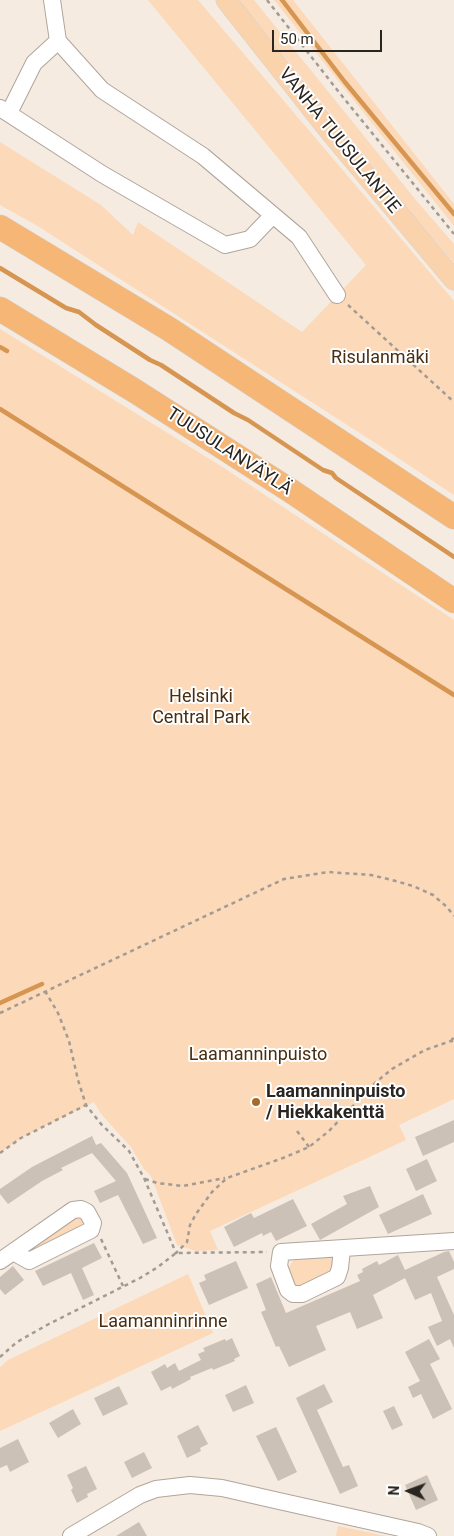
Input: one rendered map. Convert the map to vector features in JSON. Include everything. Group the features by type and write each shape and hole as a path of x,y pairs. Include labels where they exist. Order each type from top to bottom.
{"highway":[{"path":"0,227 169,329 454,517"},
{"name":"TUUSULANVÄYLÄ","path":"0,309 143,396 291,491 454,601"}],"main road":[{"name":"VANHA TUUSULANTIE","path":"226,0 331,132 454,280"}],"street":[{"path":"52,0 58,41 102,90 203,156 300,237 338,295"},
{"path":"58,41 34,63 4,111 102,174 225,246 250,239 273,215"},
{"path":"73,1210 87,1212 93,1223 91,1230 29,1261 7,1256 73,1210"},
{"path":"342,1249 337,1277 302,1294 293,1294 288,1290 280,1266 281,1252 454,1241"},
{"path":"71,1536 140,1495 156,1489 190,1485 222,1488 418,1532 428,1536"}],"path":[{"path":"267,0 454,234"},
{"path":"338,295 454,402"},
{"path":"0,1012 284,879 328,872 371,875 413,886 433,895 454,916"},
{"path":"45,991 58,1013 69,1040 86,1105 100,1124 129,1151 144,1178 176,1253"},
{"path":"144,1178 157,1184 183,1186 227,1178 309,1147 329,1131 375,1083 392,1069 425,1050 452,1041 454,1037"},
{"path":"0,1153 21,1138 86,1105"},
{"path":"297,1130 309,1147"},
{"path":"0,1357 17,1342 39,1329 158,1267 176,1253 187,1242 190,1225 196,1214 212,1192 227,1178"},
{"path":"91,1230 100,1238 123,1286"},
{"path":"176,1253 281,1252"}],"green space":[{"name":"Risulanmäki","path":"148,0 198,0 454,301 454,495 36,225 0,205 0,142 101,205 133,235 138,222 302,332 366,265"},
{"path":"239,0 254,0 415,199 454,244 454,263 406,207"},
{"path":"274,0 293,0 454,204 454,226"},
{"name":"Helsinki Central Park","path":"0,329 224,468 454,620 454,1099 399,1125 406,1140 210,1231 218,1250 196,1251 177,1245 151,1176 144,1169 131,1147 101,1114 94,1102 21,1138 0,1153"},
{"path":"76,1216 80,1216 84,1225 28,1251"},
{"path":"328,1255 333,1261 330,1276 297,1287 294,1284 288,1270 292,1262 296,1259"},
{"name":"Laamanninrinne","path":"188,1274 213,1333 0,1431 0,1367 8,1360"},
{"path":"338,1526 386,1536 336,1536"}],"building":[{"path":"454,1120 454,1142 423,1156 415,1137"},
{"path":"92,1136 96,1145 101,1143 127,1173 157,1238 143,1244 118,1195 100,1203 94,1191 116,1181 92,1153 61,1168 63,1170 42,1181 8,1204 0,1194 0,1189 32,1167"},
{"path":"427,1159 437,1181 416,1191 406,1169"},
{"path":"370,1186 379,1207 320,1240 311,1224 347,1204 343,1196"},
{"path":"423,1194 432,1214 388,1234 379,1215"},
{"path":"293,1199 307,1226 276,1241 271,1232 263,1236 262,1233 234,1247 224,1227 251,1213 254,1218"},
{"path":"94,1243 102,1258 82,1268 94,1295 83,1300 71,1273 43,1286 35,1271"},
{"path":"449,1251 454,1262 454,1269 437,1277 454,1315 454,1348 450,1339 437,1346 428,1327 442,1321 431,1293 415,1300 405,1278 373,1295 383,1318 357,1329 350,1312 316,1326 326,1350 289,1367 279,1346 276,1347 261,1312 266,1310 256,1284 271,1277 286,1313 360,1281 357,1275 363,1272 362,1269 377,1261 379,1265 398,1255 405,1270"},
{"path":"236,1261 248,1288 209,1305 199,1283 206,1280 204,1275"},
{"path":"13,1266 24,1280 5,1295 0,1289 0,1277"},
{"path":"232,1338 240,1356 234,1359 235,1361 190,1377 191,1379 172,1389 171,1386 161,1391 151,1372 165,1364 167,1368 175,1363 179,1371 201,1360 198,1354 205,1351 203,1348"},
{"path":"429,1339 440,1359 430,1364 452,1409 433,1419 421,1394 413,1398 408,1387 420,1381 405,1352"},
{"path":"324,1384 333,1402 317,1410 343,1467 349,1465 358,1486 340,1494 296,1398"},
{"path":"246,1385 254,1403 233,1412 225,1395"},
{"path":"119,1386 128,1404 103,1416 94,1398"},
{"path":"394,1406 403,1425 392,1430 383,1411"},
{"path":"73,1409 81,1424 58,1438 49,1423"},
{"path":"198,1425 208,1444 200,1448 201,1451 187,1458 177,1436"},
{"path":"276,1427 297,1472 278,1481 256,1436"},
{"path":"18,1439 29,1462 10,1472 7,1465 0,1468 0,1448"},
{"path":"144,1452 152,1468 132,1478 124,1462"},
{"path":"86,1466 97,1489 87,1494 88,1497 77,1503 67,1475"},
{"path":"427,1475 438,1500 416,1510 405,1485"},
{"path":"139,1522 147,1536 116,1536"}],"waterway":[{"path":"282,0 344,81 454,214"},
{"path":"0,268 66,308 79,312 150,360 248,420 323,470 332,473 336,478 454,557"},
{"path":"0,347 7,351"},
{"path":"0,409 454,695"},
{"path":"0,1003 42,984"}],"place":[{"name":"Laamanninpuisto / Hiekkakenttä","path":"256,1102"}],"park label":[{"name":"Laamanninpuisto","path":"258,1055"}]}
